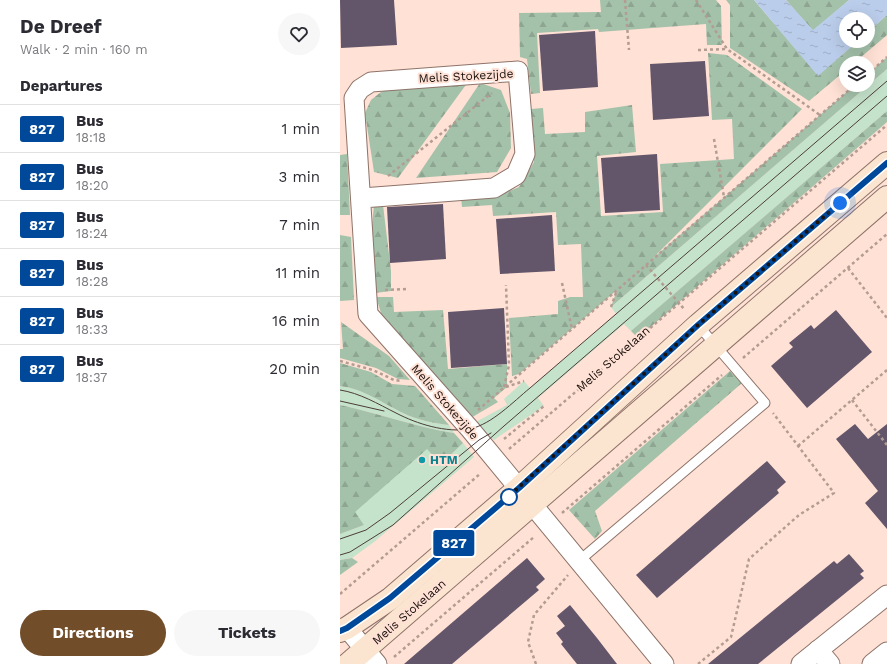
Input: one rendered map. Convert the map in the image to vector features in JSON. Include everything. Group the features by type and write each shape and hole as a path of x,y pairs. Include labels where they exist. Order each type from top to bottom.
{"street":[{"name":"Melis Stokezijde","path":"362,198 494,188 516,175 525,154 518,71 372,82 360,89 354,98 362,198 368,314 464,422 550,523 664,664"},
{"name":"Melis Stokelaan","path":"344,630 390,598 519,488 698,325 887,163"},
{"name":"Melis Stokelaan","path":"348,664 378,657 534,505 887,197"},
{"path":"802,664 824,657 887,595"},
{"path":"344,630 378,657"},
{"path":"872,664 887,652"}],"lane":[{"path":"580,560 765,404 698,325"}],"path":[{"path":"625,0 629,50"},
{"path":"696,0 728,49 820,115"},
{"path":"698,50 728,49"},
{"path":"875,68 887,57"},
{"path":"386,178 494,91"},
{"path":"464,422 847,92"},
{"name":"Melis Stokelaan","path":"340,594 493,456 679,303 887,125"},
{"path":"714,140 724,198"},
{"path":"378,657 550,523 887,234"},
{"path":"646,265 679,303"},
{"path":"848,268 887,318"},
{"path":"562,283 572,329"},
{"path":"504,388 509,365 506,285"},
{"path":"611,307 617,290"},
{"path":"340,361 373,370 394,380 429,382"},
{"path":"798,446 887,370"},
{"path":"504,388 524,381"},
{"path":"852,400 887,445"},
{"path":"698,664 731,638 749,559 799,515 834,492 765,404"},
{"path":"493,456 544,406"},
{"path":"536,664 528,642 534,615 580,560"}],"green space":[{"path":"600,0 716,0 721,6 722,45 707,45 706,24 599,32 598,29 537,33 540,93 531,94 527,59 520,57 519,13 601,12"},
{"path":"726,0 754,0 818,75 839,57 839,76 809,101 730,48 730,5"},
{"path":"786,0 849,0 813,31"},
{"path":"887,15 887,35 875,45 875,26"},
{"path":"850,48 872,48 862,56 840,56"},
{"path":"708,53 727,55 802,109 652,259 847,92 860,92 611,307 617,290 519,374 512,376 509,318 558,314 558,301 570,297 583,297 581,244 558,245 556,212 493,216 492,205 462,207 461,197 499,195 519,187 534,162 531,109 543,108 545,134 585,132 585,112 632,105 636,152 597,156 601,216 663,212 660,164 734,159 732,119 712,120"},
{"path":"887,57 887,69 875,79 875,68"},
{"path":"887,69 887,111 631,331 624,324 538,398 544,406 494,440 474,423 507,405 504,399 524,381 530,388 616,314 611,307 860,92 875,92 875,79"},
{"path":"468,82 398,178 374,172 365,113 371,100 381,92 396,87"},
{"path":"480,83 501,90 510,113 511,148 497,172 416,178"},
{"path":"887,111 887,122 638,338 631,331"},
{"path":"347,154 350,215 340,215 340,155"},
{"path":"374,204 383,205 391,271 391,291 375,293 372,227"},
{"path":"340,235 351,237 354,300 340,301"},
{"path":"376,297 393,297 394,312 443,310 448,369 507,364 507,387 494,398 498,402 469,419 382,316"},
{"path":"341,322 389,356 410,380 398,379 376,368 340,358 340,349 343,349"},
{"path":"340,363 371,372 392,384 415,386 449,425 414,418 365,393 340,386"},
{"path":"730,371 742,383 595,511 602,531 595,539 569,510"},
{"path":"340,386 365,393 414,418 449,425 454,433 340,405"},
{"path":"340,405 454,433 463,443 441,464 427,449 355,512 364,525 340,534"},
{"path":"463,443 474,457 374,542 352,558 340,560 340,534 364,525 354,512 427,448 441,464"},
{"path":"352,558 358,562 340,575 340,560"}],"water":[{"path":"754,0 786,0 813,30 849,0 887,0 887,15 875,26 875,12 839,12 839,48 850,48 839,56 818,76"}],"building":[{"path":"340,0 394,0 397,45 341,48"},
{"path":"595,31 598,87 543,91 539,35"},
{"path":"705,61 709,116 653,120 650,64"},
{"path":"657,154 660,210 605,213 601,158"},
{"path":"443,204 446,259 390,263 387,207"},
{"path":"552,215 555,271 500,274 496,219"},
{"path":"504,308 507,364 451,368 448,312"},
{"path":"836,310 872,352 807,408 771,366 793,347 789,343 811,325 814,329"},
{"path":"855,424 868,439 887,424 887,529 865,503 878,491 836,439"},
{"path":"767,461 786,482 777,490 779,493 657,598 636,575"},
{"path":"849,554 864,571 860,574 864,578 758,664 708,664 834,561 837,564"},
{"path":"527,558 545,579 536,587 539,590 452,664 404,664"},
{"path":"570,605 617,664 577,664 561,644 563,642 556,633 565,626 557,616"}],"tram line":[{"path":"340,390 362,396 404,417 422,424 442,429 470,429 494,418 887,81"},
{"path":"340,555 350,552 393,525 504,426 887,96"},
{"path":"340,401 384,411"},
{"path":"340,539 366,530 390,513 479,440 491,433"}],"bus line":[{"name":"827","path":"340,631 347,628 390,598 519,488 698,325 887,163"}],"place":[{"name":"HTM","path":"422,460"}],"route":[{"path":"509,497 507,498 698,325 840,203"}]}
